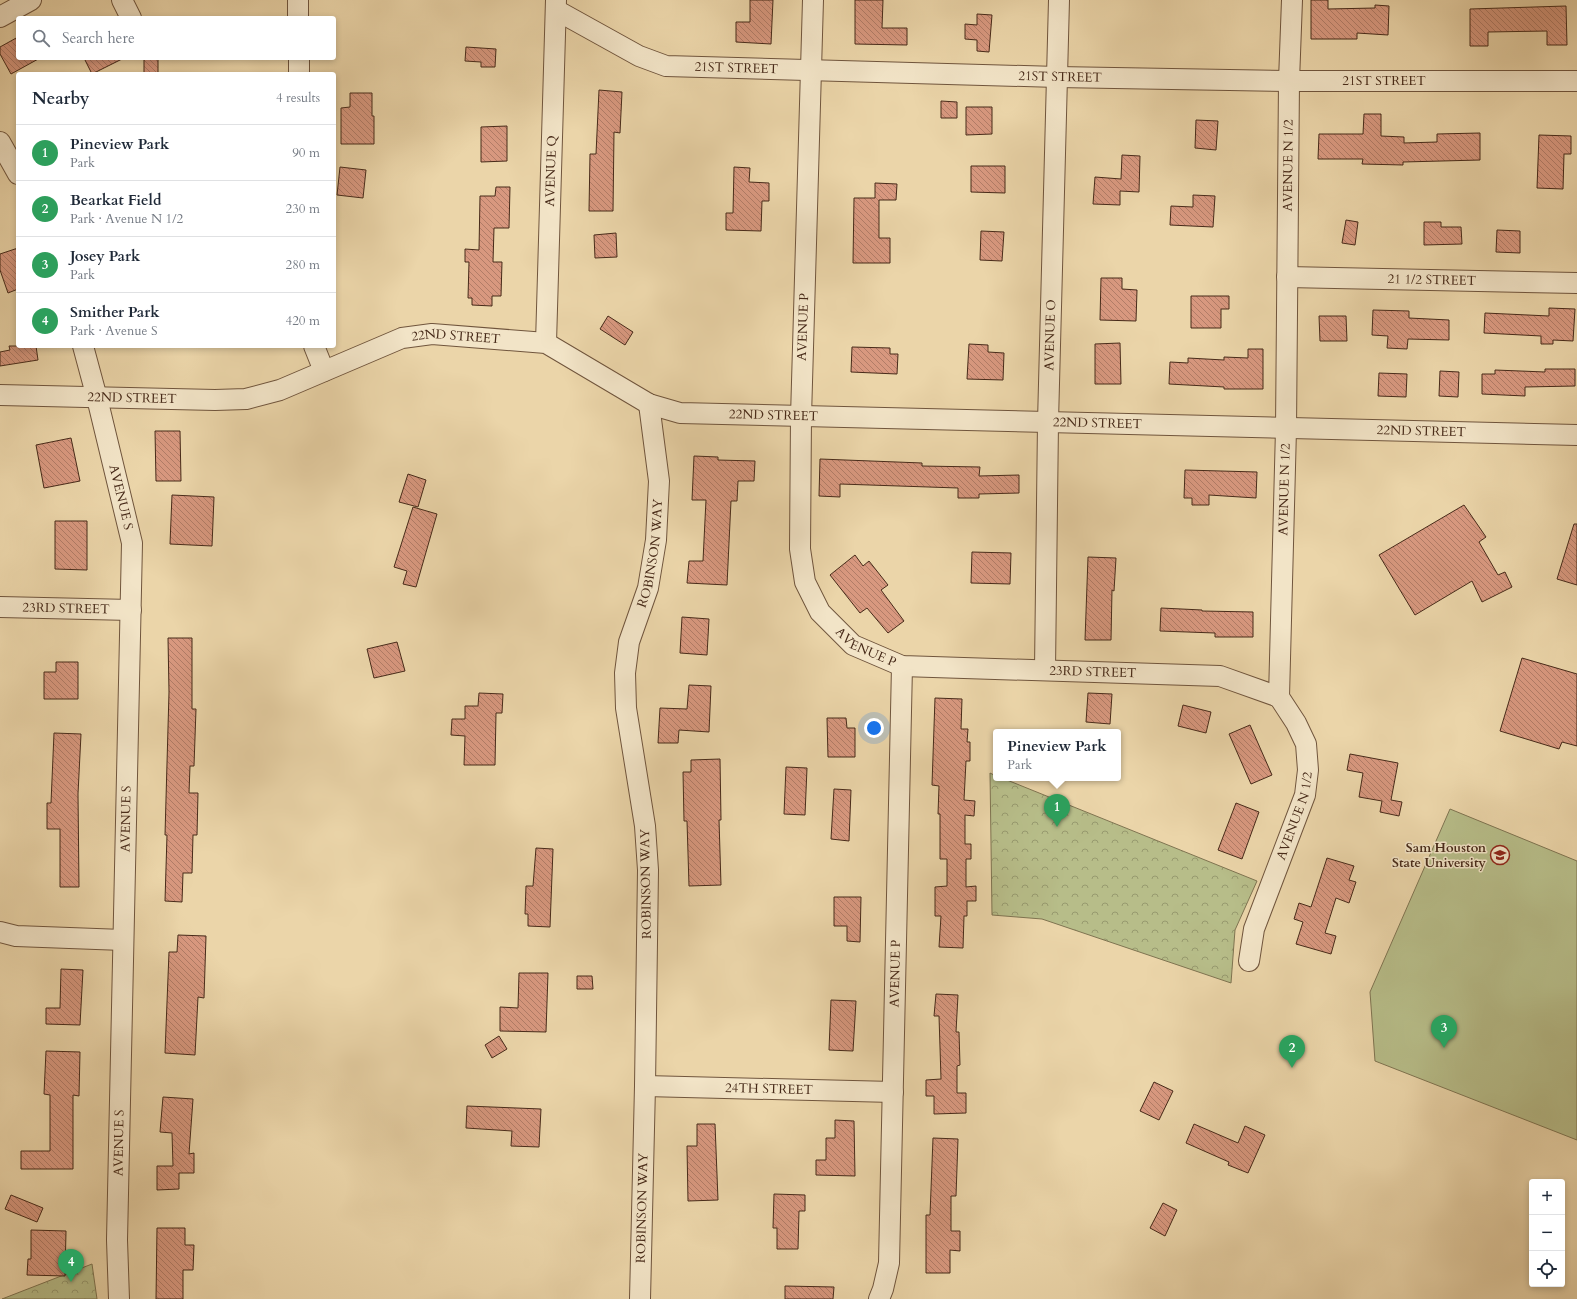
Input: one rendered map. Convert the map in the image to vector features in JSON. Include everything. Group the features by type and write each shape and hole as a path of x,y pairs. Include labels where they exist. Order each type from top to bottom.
{"street":[{"path":"0,17 31,0"},
{"path":"122,0 130,16"},
{"path":"298,0 298,16"},
{"name":"AVENUE P","path":"813,0 801,417 800,549 806,582 820,612 853,645 902,666 889,1263 879,1299"},
{"name":"AVENUE O","path":"1045,670 1048,422 1059,0"},
{"name":"AVENUE N 1/2","path":"1249,961 1254,929 1305,795 1308,770 1306,744 1296,723 1279,697 1286,429 1289,81 1292,0"},
{"name":"21ST STREET","path":"556,5 639,56 666,66 1057,77 1289,81 1577,81"},
{"name":"AVENUE Q","path":"546,343 556,5"},
{"path":"298,60 299,72"},
{"path":"0,142 16,170"},
{"name":"21 1/2 STREET","path":"1287,278 1577,283"},
{"name":"22ND STREET","path":"0,395 215,400 246,399 280,390 402,338 432,334 546,343 649,404 680,413 1577,435"},
{"name":"AVENUE S","path":"84,348 132,543 117,1240 119,1299"},
{"path":"315,348 324,371"},
{"name":"ROBINSON WAY","path":"640,1299 648,870 645,826 626,708 625,673 629,642 648,588 656,540 659,481 649,404"},
{"name":"23RD STREET","path":"0,607 131,610"},
{"name":"23RD STREET","path":"902,666 1220,676 1279,697"},
{"path":"0,932 16,936 123,940"},
{"name":"24TH STREET","path":"645,1086 893,1092"}],"green space":[{"path":"990,773 993,774 993,781 1009,781 1257,881 1235,930 1231,983 1042,919 992,915"},
{"path":"1450,809 1577,861 1577,1140 1375,1061 1370,992"},
{"path":"92,1264 97,1299 2,1299"}],"building":[{"path":"750,0 773,0 771,44 736,42 736,22 750,22"},
{"path":"855,0 883,0 882,28 907,28 907,45 855,44"},
{"path":"1311,0 1328,0 1328,9 1375,8 1375,5 1389,6 1388,35 1357,33 1357,39 1311,39"},
{"path":"1566,6 1567,45 1547,45 1547,31 1488,32 1488,46 1470,46 1470,9"},
{"path":"977,14 992,15 989,52 977,51 977,40 965,39 965,24 977,25"},
{"path":"16,38 16,60 36,60 11,74 0,54 0,47"},
{"path":"466,47 496,49 495,67 481,67 481,62 465,61"},
{"path":"85,60 120,60 96,72 91,72"},
{"path":"144,60 158,60 158,72 144,72"},
{"path":"599,90 622,92 620,133 614,132 613,211 589,211 590,154 596,154"},
{"path":"350,93 372,93 374,144 341,144 341,108 350,107"},
{"path":"941,101 957,102 957,118 941,118"},
{"path":"966,107 992,107 992,134 966,135"},
{"path":"1364,114 1381,114 1381,136 1404,137 1404,143 1437,142 1437,134 1480,133 1480,160 1403,162 1403,165 1362,164 1363,159 1318,159 1319,134 1363,134"},
{"path":"1196,120 1218,121 1216,150 1195,148"},
{"path":"507,126 507,161 481,162 481,127"},
{"path":"1539,135 1571,136 1571,154 1564,154 1563,189 1537,188"},
{"path":"1122,155 1140,156 1139,192 1120,191 1120,205 1093,204 1095,177 1121,179"},
{"path":"971,166 1005,166 1005,193 971,192"},
{"path":"340,167 366,170 363,198 337,195"},
{"path":"734,167 750,168 749,182 769,183 769,201 762,201 761,231 726,230 726,213 733,213"},
{"path":"875,183 897,184 896,200 879,200 879,238 890,238 890,263 853,263 854,198 875,198"},
{"path":"496,187 510,187 509,228 494,228 493,262 502,262 501,296 492,296 492,306 472,305 472,298 468,298 469,262 465,262 465,249 479,250 480,196 495,196"},
{"path":"1193,195 1215,196 1213,227 1170,225 1171,206 1193,207"},
{"path":"1346,220 1358,222 1355,245 1342,243"},
{"path":"1424,222 1441,222 1441,227 1461,227 1462,244 1424,245"},
{"path":"1497,230 1520,231 1520,253 1496,252"},
{"path":"981,231 1004,232 1002,261 980,260"},
{"path":"616,233 617,257 595,258 594,235"},
{"path":"16,249 16,290 8,293 0,270 0,254"},
{"path":"1101,278 1122,278 1122,289 1137,290 1136,321 1100,320"},
{"path":"1191,296 1229,296 1229,309 1221,309 1221,328 1191,328"},
{"path":"1549,308 1575,309 1573,341 1553,340 1553,344 1541,344 1541,336 1484,333 1485,313 1549,316"},
{"path":"1373,310 1409,311 1409,318 1449,320 1449,340 1408,339 1407,349 1387,348 1388,336 1372,335"},
{"path":"608,316 633,332 625,345 600,329"},
{"path":"1319,316 1346,316 1347,341 1320,341"},
{"path":"1120,343 1121,384 1095,384 1095,344"},
{"path":"969,344 988,345 988,352 1004,353 1003,380 967,379"},
{"path":"9,346 16,346 16,348 36,348 38,360 0,366 0,352 10,350"},
{"path":"852,347 890,348 890,354 898,354 897,374 851,372"},
{"path":"1248,349 1263,349 1263,389 1224,389 1224,387 1169,384 1170,362 1188,363 1188,358 1224,360 1224,357 1248,358"},
{"path":"1545,369 1575,369 1575,386 1525,387 1525,396 1482,394 1482,374 1495,374 1495,370 1545,372"},
{"path":"1440,371 1459,372 1458,397 1439,396"},
{"path":"1379,373 1407,374 1406,397 1378,396"},
{"path":"155,431 180,431 181,481 156,481"},
{"path":"71,438 80,481 44,488 36,445"},
{"path":"694,456 718,457 718,460 755,461 754,481 738,481 737,501 731,501 727,585 687,583 689,561 703,561 706,500 692,500"},
{"path":"820,459 922,463 922,466 980,467 979,476 1019,475 1019,493 979,494 979,498 958,498 958,488 840,484 840,497 819,496"},
{"path":"1185,470 1257,472 1256,498 1209,495 1209,505 1192,505 1192,498 1184,498"},
{"path":"408,474 426,480 418,507 399,502"},
{"path":"172,495 214,497 212,546 170,544"},
{"path":"1464,505 1486,537 1479,542 1498,575 1505,572 1512,587 1482,602 1472,581 1415,615 1379,555"},
{"path":"413,507 437,514 416,587 403,584 407,571 394,567"},
{"path":"55,521 87,521 87,570 55,569"},
{"path":"1574,524 1577,524 1577,585 1557,579"},
{"path":"972,552 1011,553 1010,584 971,583"},
{"path":"855,555 863,566 869,561 888,585 881,590 904,621 888,633 867,608 860,613 830,575"},
{"path":"1088,557 1116,558 1114,591 1112,590 1111,640 1085,640"},
{"path":"1161,608 1202,611 1253,612 1253,637 1215,637 1215,633 1160,631"},
{"path":"682,617 709,619 707,655 680,653"},
{"path":"168,638 192,638 192,709 196,709 194,766 190,766 189,793 198,793 197,835 193,835 192,873 183,873 182,902 165,901 167,835 165,835 169,692"},
{"path":"397,642 405,671 374,678 367,649"},
{"path":"1522,658 1577,674 1577,746 1562,742 1559,749 1500,731"},
{"path":"56,662 78,662 78,699 44,699 44,672 56,672"},
{"path":"689,685 711,686 709,732 679,730 678,743 658,743 660,708 687,709"},
{"path":"479,693 503,694 502,713 496,713 495,765 464,765 465,736 451,735 452,719 465,719 465,706 478,706"},
{"path":"1088,693 1112,694 1110,724 1086,722"},
{"path":"935,698 962,699 961,729 968,729 967,742 970,742 970,761 966,761 964,800 975,801 974,816 965,815 965,844 971,844 971,859 966,859 966,887 976,886 976,901 967,901 967,916 964,916 963,948 939,947 941,916 935,916 935,887 947,886 947,859 940,859 940,814 938,814 939,786 932,785"},
{"path":"1183,705 1211,712 1206,733 1178,726"},
{"path":"827,718 846,718 847,728 855,728 855,757 828,757"},
{"path":"1250,725 1272,775 1251,784 1229,734"},
{"path":"54,733 81,734 78,794 79,887 60,887 60,829 47,829 47,803 51,803"},
{"path":"1350,754 1398,763 1391,800 1402,802 1399,816 1380,812 1382,801 1359,797 1363,773 1347,770"},
{"path":"720,759 721,820 719,820 721,885 689,886 687,821 684,821 683,772 691,772 691,760"},
{"path":"786,767 807,768 805,815 784,814"},
{"path":"834,789 851,790 849,841 831,839"},
{"path":"1236,803 1259,812 1242,859 1218,850"},
{"path":"536,848 553,849 550,927 528,926 528,914 525,914 526,886 533,886"},
{"path":"1327,858 1354,866 1349,880 1356,882 1349,903 1336,898 1325,933 1336,936 1331,954 1296,944 1303,922 1294,919 1299,903 1311,907"},
{"path":"834,897 861,897 860,942 847,941 847,926 834,926"},
{"path":"178,935 206,936 204,998 198,997 195,1055 165,1053 169,952 177,952"},
{"path":"61,969 83,970 80,1025 46,1024 46,1008 60,1008"},
{"path":"519,973 548,973 546,1032 500,1031 500,1007 518,1008"},
{"path":"577,976 592,976 593,989 577,989"},
{"path":"936,994 958,995 956,1032 959,1032 960,1065 957,1066 957,1093 966,1093 966,1113 934,1114 934,1096 926,1096 926,1080 941,1079 939,1016 934,1016"},
{"path":"831,1000 856,1001 853,1051 829,1050"},
{"path":"499,1036 507,1049 492,1058 485,1045"},
{"path":"46,1051 80,1052 79,1096 73,1095 73,1169 21,1169 21,1151 50,1151 50,1095 44,1094"},
{"path":"1154,1082 1173,1091 1159,1120 1140,1111"},
{"path":"163,1097 193,1099 189,1154 194,1153 194,1173 179,1173 179,1189 157,1190 157,1166 173,1166 172,1133 160,1132"},
{"path":"467,1106 541,1109 539,1147 511,1146 512,1131 466,1128"},
{"path":"835,1120 854,1121 855,1176 816,1175 816,1160 826,1160 826,1138 835,1138"},
{"path":"697,1124 715,1124 718,1200 688,1201 687,1146 697,1146"},
{"path":"1194,1124 1238,1143 1245,1126 1265,1135 1248,1173 1228,1165 1229,1162 1186,1143"},
{"path":"933,1138 958,1139 956,1196 951,1196 951,1231 960,1231 960,1251 950,1250 950,1273 926,1273 926,1215 930,1215"},
{"path":"774,1194 805,1195 805,1211 799,1211 798,1249 777,1249 777,1228 773,1228"},
{"path":"11,1195 43,1208 37,1222 5,1209"},
{"path":"1163,1203 1177,1210 1165,1236 1150,1228"},
{"path":"157,1228 185,1228 185,1245 194,1245 193,1270 183,1270 183,1299 156,1299"},
{"path":"31,1230 66,1231 65,1276 27,1275 28,1259 31,1259"},
{"path":"785,1286 834,1287 833,1299 785,1299"}],"place":[{"name":"Pineview Park","path":"1057,827"},
{"name":"Sam Houston State University","path":"1500,855"},
{"name":"Josey Park","path":"1444,1048"},
{"name":"Bearkat Field","path":"1292,1068"},
{"name":"Smither Park","path":"71,1282"}]}
